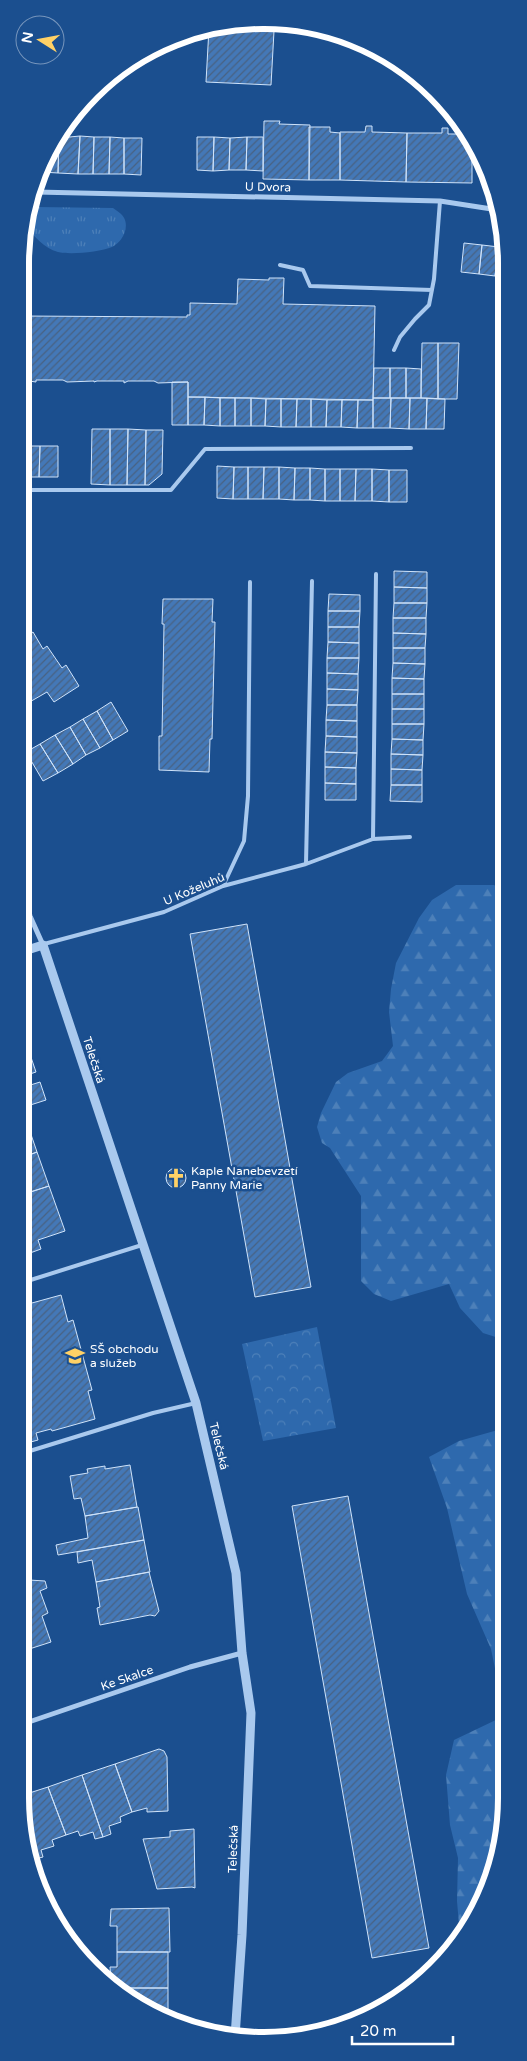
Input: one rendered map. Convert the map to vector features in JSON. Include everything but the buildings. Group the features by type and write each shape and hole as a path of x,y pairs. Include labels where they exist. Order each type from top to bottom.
{"street":[{"name":"U Dvora","path":"40,192 440,201 492,209"},
{"name":"Telečská","path":"29,913 43,945 196,1403 236,1573 242,1653 251,1713 242,1935 235,2030"},
{"path":"29,949 43,945"},
{"name":"Ke Skalce","path":"29,1722 190,1667 242,1653"}],"lane":[{"path":"394,350 400,337 429,305 440,201"},
{"path":"280,265 303,270 310,286 432,290"},
{"path":"29,490 171,490 205,449 411,448"},
{"path":"373,840 376,574"},
{"path":"306,864 312,581"},
{"path":"223,886 244,841 248,796 250,582"},
{"name":"U Koželuhů","path":"43,945 164,912 223,886 306,864 373,840 410,837"},
{"path":"29,1280 142,1245"},
{"path":"29,1451 153,1413 196,1403"}],"green space":[{"path":"36,207 113,208 122,215 126,224 125,233 116,245 93,252 58,252 44,245 31,233"},
{"path":"456,885 494,885 498,888 498,1338 483,1333 460,1308 449,1284 391,1301 374,1294 361,1281 361,1196 330,1148 322,1143 317,1127 321,1113 336,1082 348,1073 382,1061 393,1046 389,1012 396,963 419,918 432,900"},
{"path":"317,1327 336,1428 263,1441 242,1344"},
{"path":"498,1430 498,1683 491,1649 467,1594 447,1508 429,1457 459,1441"},
{"path":"498,1719 498,1813 494,1843 486,1873 474,1901 459,1928 457,1901 458,1858 450,1825 446,1775 454,1740"}],"place":[{"name":"Kaple Nanebevzetí Panny Marie","path":"176,1178"},
{"name":"SŠ obchodu a služeb","path":"75,1356"}]}
